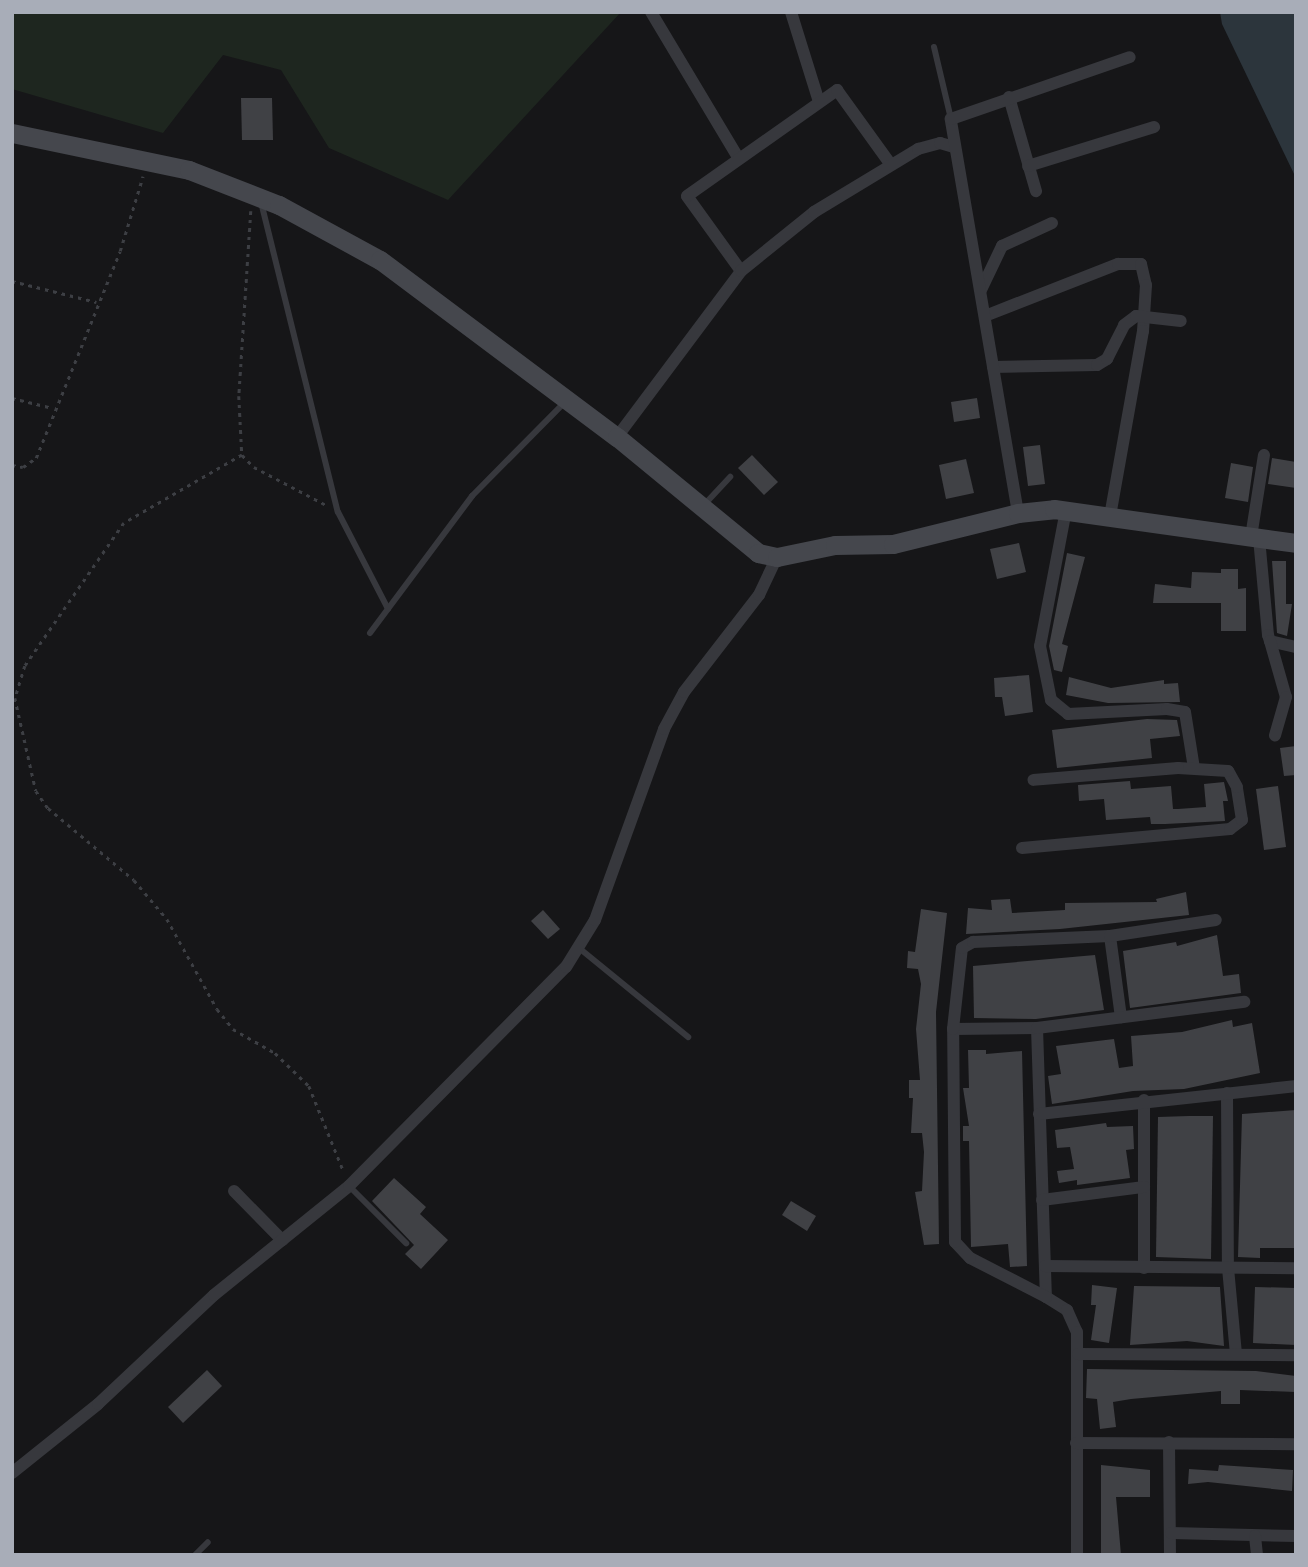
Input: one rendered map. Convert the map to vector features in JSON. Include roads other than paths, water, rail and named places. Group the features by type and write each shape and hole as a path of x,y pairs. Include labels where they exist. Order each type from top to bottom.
{"street":[{"path":"651,12 739,159"},
{"path":"791,12 819,102"},
{"path":"1018,513 967,191 954,147 951,119 1130,57"},
{"path":"741,271 688,196 819,102 837,90 891,165"},
{"path":"1009,97 1035,191"},
{"path":"1028,166 1154,127"},
{"path":"12,133 189,170 279,205 405,275 566,401 617,437 758,554 778,557 835,545 893,544 1018,513 1066,510 1296,543"},
{"path":"617,437 741,271 808,217 891,165 927,145 954,147"},
{"path":"981,290 1002,246 1052,223"},
{"path":"985,316 1129,262 1141,264 1144,269 1144,315 1110,516"},
{"path":"993,367 1097,365 1111,354 1128,320 1144,315 1181,321"},
{"path":"1264,455 1255,538 1270,641 1286,696 1275,735"},
{"path":"1066,510 1039,658 1051,701 1068,714 1167,709 1185,712 1194,768"},
{"path":"12,1473 349,1186 515,1023 579,948 595,920 664,729 684,692 759,595 778,557"},
{"path":"1270,641 1296,647"},
{"path":"1022,848 1238,827 1242,811 1233,775 1194,768 1033,780"},
{"path":"1077,1555 1078,1354 1075,1321 1046,1297 970,1258 956,1242 953,1029 959,955 965,944 1110,936 1216,920"},
{"path":"1110,936 1121,1017"},
{"path":"953,1029 1037,1028 1244,1002"},
{"path":"1037,1028 1046,1297"},
{"path":"1039,1114 1144,1100 1296,1086"},
{"path":"1227,1093 1228,1268 1237,1354"},
{"path":"1144,1100 1144,1268"},
{"path":"1042,1200 1144,1186"},
{"path":"234,1191 282,1241"},
{"path":"1045,1266 1296,1268"},
{"path":"1078,1354 1296,1355"},
{"path":"1169,1442 1170,1555"},
{"path":"1076,1443 1296,1444"},
{"path":"1171,1533 1296,1536"},
{"path":"1255,1536 1257,1555"}],"lane":[{"path":"934,47 951,119"},
{"path":"256,197 338,512 388,609"},
{"path":"370,633 472,496 566,401"},
{"path":"703,506 730,477"},
{"path":"579,948 688,1037"},
{"path":"349,1186 406,1243"},
{"path":"195,1555 208,1542"}]}
